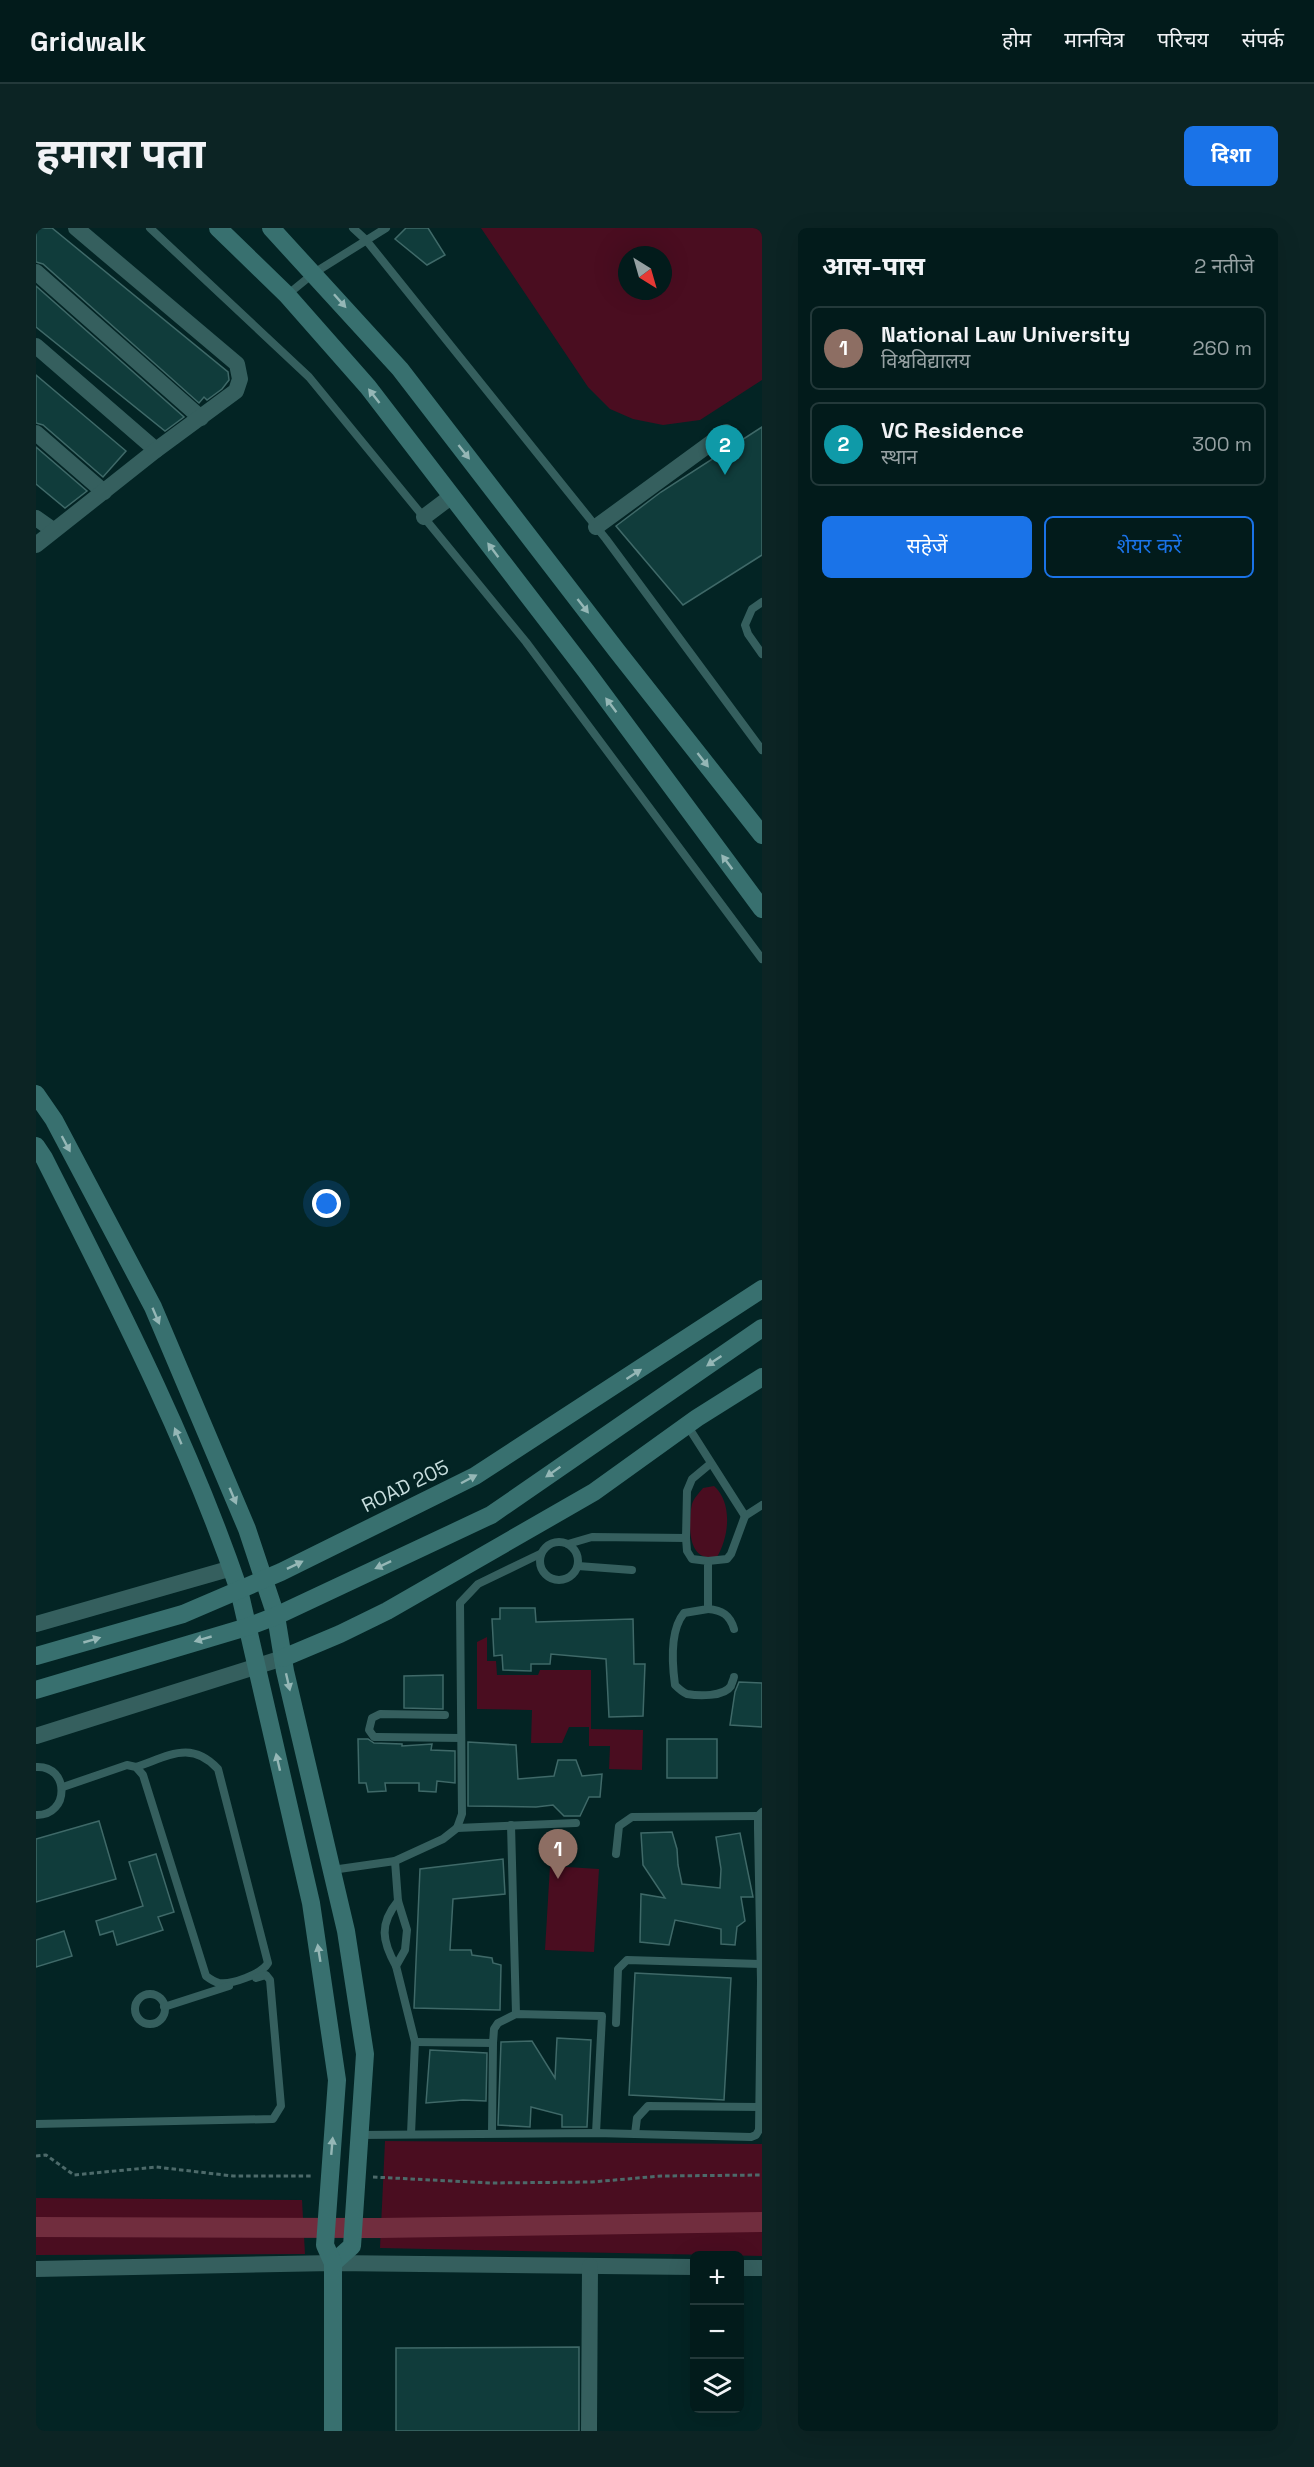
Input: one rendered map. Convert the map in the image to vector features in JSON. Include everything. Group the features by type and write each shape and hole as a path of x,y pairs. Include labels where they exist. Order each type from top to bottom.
{"main road":[{"path":"218,228 287,295 368,387 585,671 762,909"},
{"path":"271,228 400,369 762,835"},
{"path":"36,1094 54,1120 153,1307 248,1529 276,1616 283,1658 346,1931 365,2054 352,2246 333,2263"},
{"path":"36,1146 150,1370 239,1590 311,1903 337,2080 325,2246 333,2263 333,2431"},
{"name":"ROAD 205","path":"36,1656 183,1614 264,1579 475,1476 762,1289"},
{"path":"36,1690 247,1627 276,1616 490,1515 762,1328"},
{"path":"283,1658 387,1611 594,1492 687,1425 762,1377"}],"street":[{"path":"36,545 52,530 236,391 240,379 237,364 76,228"},
{"path":"36,272 201,418"},
{"path":"36,346 156,450"},
{"path":"596,526 726,432"},
{"path":"36,433 104,492"},
{"path":"424,517 452,496"},
{"path":"36,518 52,530"},
{"path":"36,1624 232,1568"},
{"path":"36,1736 283,1658"},
{"path":"36,2269 333,2263 690,2267"},
{"path":"589,2431 590,2266"},
{"path":"744,2268 762,2268"}],"lane":[{"path":"150,228 309,376 525,642 762,959"},
{"path":"353,228 366,240 596,526 762,750"},
{"path":"287,295 314,273 386,228"},
{"path":"762,602 752,609 745,625 748,634 762,654"},
{"path":"687,1425 745,1516"},
{"path":"710,1464 692,1479 687,1491 686,1538 687,1551 692,1558 708,1562 727,1558 745,1516 762,1505"},
{"path":"332,1870 395,1861 443,1839 457,1828 462,1814 460,1603 478,1584 540,1554 549,1544 555,1542 568,1544 592,1537 686,1538"},
{"path":"540,1554 540,1567 543,1572 553,1579 565,1579 575,1572 578,1566 577,1553 568,1544"},
{"path":"708,1562 708,1610"},
{"path":"578,1566 632,1570"},
{"path":"734,1629 727,1615 718,1610 693,1610 684,1613 677,1621 675,1632 675,1685 688,1694 716,1694 725,1692 731,1686 734,1677"},
{"path":"445,1715 380,1714 372,1718 369,1730 374,1737 461,1738"},
{"path":"63,1787 127,1765 136,1767 177,1753 196,1752 208,1758 218,1769 268,1964 260,1973 220,1984 207,1976 143,1775 136,1767"},
{"path":"36,1767 55,1773 63,1787 60,1802 55,1809 49,1813 36,1815"},
{"path":"359,2135 492,2132 750,2137 756,2135 759,2130 760,2108 760,1814 632,1817 619,1826 616,1854"},
{"path":"457,1828 576,1823"},
{"path":"511,1825 516,2014"},
{"path":"395,1861 398,1901 407,1930 405,1950 396,1966"},
{"path":"398,1901 385,1919 385,1934 387,1949 396,1966 415,2042 411,2134"},
{"path":"616,2023 618,1969 627,1960 760,1964"},
{"path":"36,2124 273,2119 281,2106 270,1980 266,1975 164,2007"},
{"path":"492,2132 494,2029 498,2024 516,2014 602,2016 596,2133"},
{"path":"415,2042 493,2043"},
{"path":"635,2134 637,2118 648,2106 760,2108"}],"path":[{"path":"36,2156 46,2156 74,2175 156,2167 233,2176 329,2176"},
{"path":"356,2176 491,2183 592,2182 661,2176 762,2175"}],"shaded area":[{"path":"481,228 762,228 762,380 700,420 663,425 633,419 610,409 588,387"},
{"path":"714,1486 724,1501 726,1530 717,1557 704,1557 694,1547 690,1533 690,1517 692,1504 703,1488"},
{"path":"487,1637 487,1661 496,1661 497,1675 538,1675 540,1670 591,1670 591,1729 643,1730 642,1770 609,1769 610,1746 589,1746 589,1727 569,1727 562,1743 531,1743 532,1710 477,1709 477,1642"},
{"path":"550,1866 599,1869 594,1952 545,1950"},
{"path":"385,2141 762,2144 762,2256 744,2256 744,2251 690,2251 690,2254 380,2248"},
{"path":"36,2198 302,2200 305,2254 36,2255"}],"building":[{"path":"36,228 52,228 228,372 229,380 222,389 207,400 204,397 199,403 43,264 36,262"},
{"path":"406,228 428,228 445,255 427,265 395,239"},
{"path":"36,286 184,417 165,431 36,327"},
{"path":"36,375 126,451 103,477 43,425 36,423"},
{"path":"762,427 762,555 683,605 616,526 661,492"},
{"path":"36,447 87,491 65,508 36,484"},
{"path":"500,1608 535,1608 536,1622 633,1619 634,1664 645,1664 643,1716 609,1717 606,1659 551,1654 550,1664 531,1664 531,1671 503,1670 502,1655 494,1656 492,1619 500,1619"},
{"path":"443,1675 443,1709 404,1708 404,1676"},
{"path":"739,1682 762,1683 762,1727 730,1725 735,1692"},
{"path":"358,1739 368,1739 374,1743 402,1744 402,1746 432,1744 431,1750 455,1751 455,1783 437,1781 436,1792 419,1791 419,1783 385,1783 386,1791 368,1792 366,1783 359,1783"},
{"path":"667,1739 717,1739 717,1778 667,1778"},
{"path":"468,1742 516,1745 518,1779 554,1776 558,1760 576,1760 582,1776 602,1774 600,1797 589,1797 580,1816 564,1816 553,1805 468,1806"},
{"path":"99,1821 116,1879 36,1902 36,1839"},
{"path":"672,1832 682,1884 720,1888 721,1869 716,1837 740,1833 753,1897 741,1897 745,1921 737,1927 735,1945 721,1944 721,1929 675,1920 669,1945 640,1942 641,1894 665,1898 643,1865 641,1833"},
{"path":"156,1854 174,1912 158,1917 163,1930 117,1945 113,1931 100,1935 96,1921 143,1906 129,1862"},
{"path":"503,1859 505,1894 453,1899 450,1950 471,1950 472,1955 492,1958 493,1963 501,1965 500,2010 414,2008 420,1869"},
{"path":"64,1931 72,1956 36,1967 36,1940"},
{"path":"635,1973 731,1978 724,2100 629,2095"},
{"path":"557,2038 591,2040 587,2127 562,2127 562,2115 531,2107 530,2127 498,2125 501,2042 532,2041 555,2078"},
{"path":"430,2050 487,2053 486,2101 426,2103"},
{"path":"579,2347 579,2431 396,2431 396,2348"}],"waterway":[{"path":"36,2227 379,2228 762,2222"}],"place":[{"name":"VC Residence","path":"725,475"},
{"name":"National Law University","path":"558,1879"}]}
